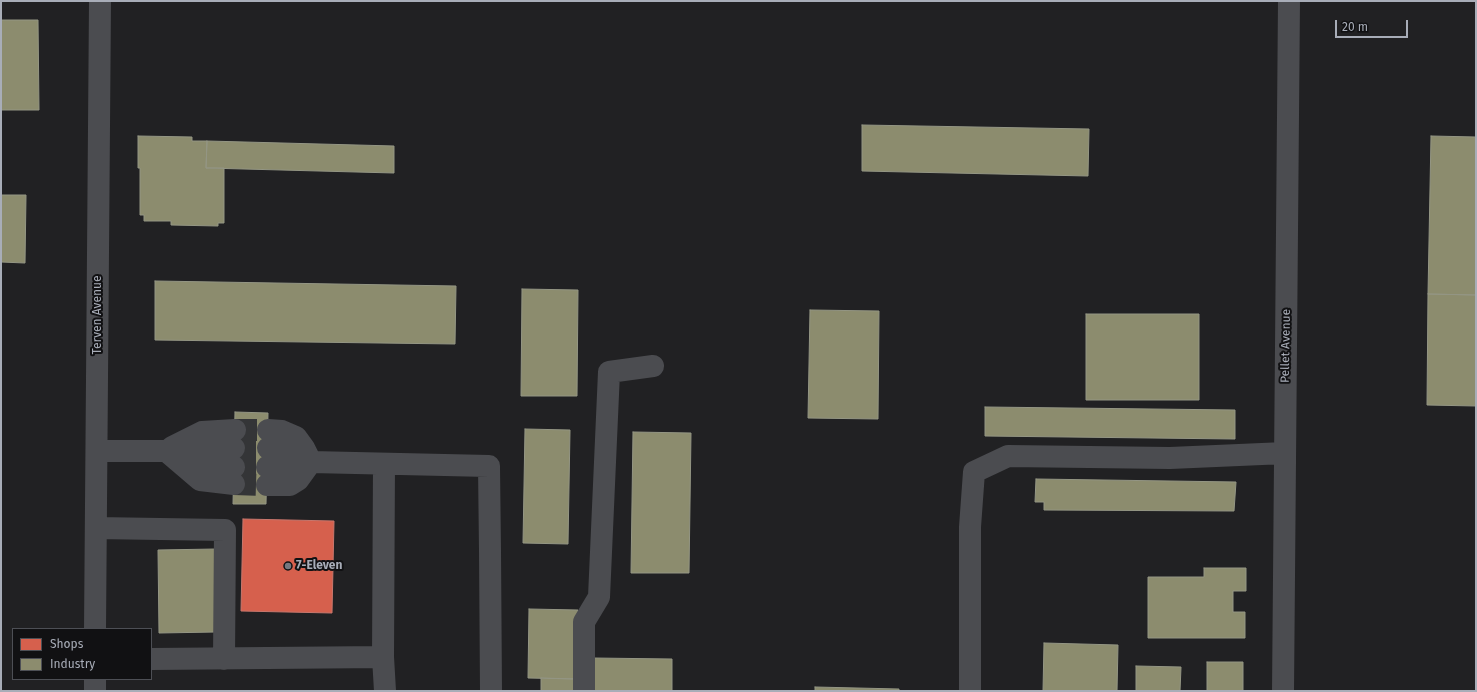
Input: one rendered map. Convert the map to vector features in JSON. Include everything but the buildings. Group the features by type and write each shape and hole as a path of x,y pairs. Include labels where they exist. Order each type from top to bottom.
{"street":[{"name":"Terven Avenue","path":"95,628 100,1"},
{"name":"Pellet Avenue","path":"1282,691 1289,1"},
{"path":"584,691 584,622 599,597 609,372 653,366"},
{"path":"311,462 298,480 290,484 267,457 291,448 311,462 489,466 491,691"},
{"path":"97,451 166,451 234,457 200,480 166,451"},
{"path":"970,691 970,527 974,472 1008,456 1170,458 1285,453"},
{"path":"384,464 383,657 385,691"},
{"path":"96,528 225,530 224,659"},
{"path":"152,659 383,657"},
{"path":"95,680 95,691"}],"shaded area":[{"path":"1,1 1476,1 1476,691 1,691"}],"tunnel":[{"path":"235,430 268,430"},
{"path":"234,448 268,448"},
{"path":"234,467 267,467"},
{"path":"234,484 267,485"}],"place":[{"name":"7-Eleven","path":"288,566"}]}
